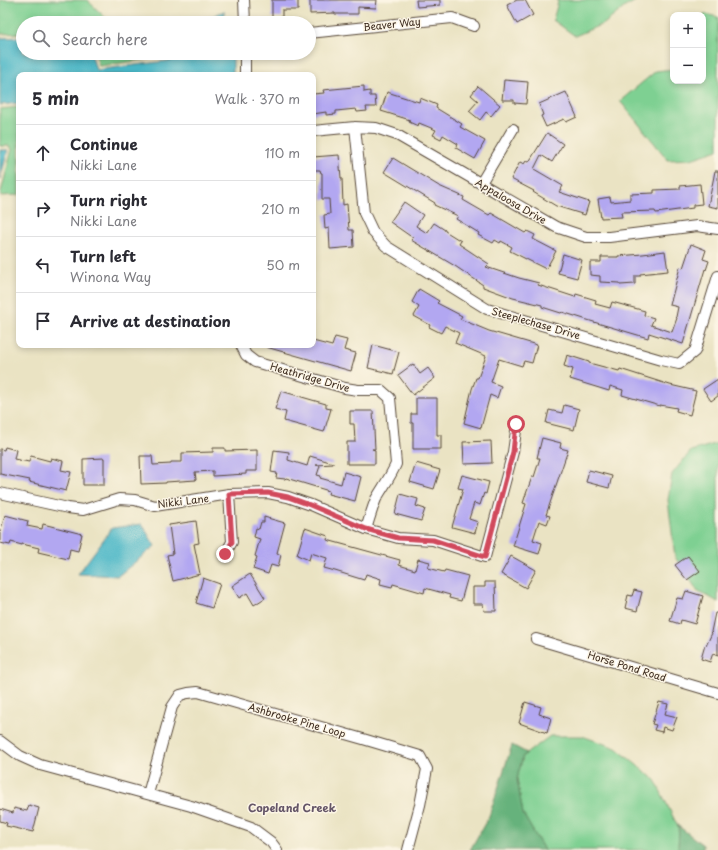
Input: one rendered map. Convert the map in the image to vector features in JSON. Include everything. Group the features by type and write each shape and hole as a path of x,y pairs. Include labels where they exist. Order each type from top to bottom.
{"street":[{"path":"244,0 245,16"},
{"name":"Beaver Way","path":"316,32 452,18 474,26"},
{"path":"245,60 245,72"},
{"name":"Appaloosa Drive","path":"316,131 355,127 376,128 397,135 556,227 586,237 609,237 697,226 718,229"},
{"name":"Steeplechase Drive","path":"355,127 364,213 373,232 386,246 487,309 679,364 695,351 718,276"},
{"path":"481,183 513,129"},
{"name":"Heathridge Drive","path":"242,348 246,356 255,362 345,388 358,390 381,390 390,398 396,464 393,473 385,482 375,502 366,529"},
{"name":"Nikki Lane","path":"0,493 83,510 119,499 135,500 155,506 229,494 268,493 288,497 310,505 366,529 398,538 433,540 485,557 513,452 516,424"},
{"path":"225,554 232,542 229,494"},
{"name":"Horse Pond Road","path":"536,639 718,694"},
{"name":"Ashbrooke Pine Loop","path":"148,794 172,707 180,695 188,692 198,692 420,756 427,769 420,805 408,850"},
{"path":"0,741 20,756 40,765 191,806 251,827 271,842 278,850"}],"green space":[{"path":"0,0 87,0 104,16 16,16 16,33 0,34"},
{"path":"556,0 637,0 625,7 605,23 575,36 553,20 558,2"},
{"path":"706,14 718,17 718,150 691,159 668,160 620,101 656,71 670,69 670,84 706,84"},
{"path":"97,60 143,60 99,66"},
{"path":"16,107 16,195 0,196 12,149 10,146 0,146 0,109"},
{"path":"718,443 718,602 697,590 675,557 668,500 672,474 691,451"},
{"path":"550,736 582,736 616,748 655,780 679,829 678,850 544,850 523,814 517,779 523,756"},
{"path":"512,745 527,753 523,756 517,779 523,814 544,850 470,850 489,816"},
{"path":"677,825 703,845 703,850 678,850 679,829"}],"water":[{"path":"224,11 224,16 213,16"},
{"path":"16,37 16,60 93,60 96,70 174,60 233,60 233,72 16,72 16,103 0,105 0,38"},
{"path":"0,150 8,150 0,179"},
{"path":"142,524 155,546 118,576 78,574 112,528"}],"building":[{"path":"272,0 298,0 298,10 282,10 282,16 272,16"},
{"path":"310,0 377,0 376,8 358,7 358,14 310,14"},
{"path":"416,0 440,0 440,5 417,7"},
{"path":"517,0 525,0 533,15 517,24 507,5"},
{"path":"504,80 528,82 526,104 514,103 514,100 502,100"},
{"path":"364,86 364,92 370,91 370,96 375,96 376,107 366,107 367,111 357,112 356,109 336,111 336,114 326,115 326,112 316,114 316,94 324,93 323,90"},
{"path":"478,86 500,105 491,116 486,112 480,120 469,111 478,101 471,95"},
{"path":"387,92 419,102 420,98 437,105 436,108 462,124 460,127 485,141 475,159 456,148 458,144 443,135 441,139 433,135 436,130 419,123 418,126 409,122 410,120 381,111"},
{"path":"566,92 577,117 566,122 564,119 546,127 541,116 543,115 539,104"},
{"path":"547,133 563,144 552,162 541,155 534,169 563,186 559,192 589,202 585,215 556,206 533,192 534,191 511,179 520,162 524,164 526,161 529,162"},
{"path":"339,155 343,205 347,204 349,230 353,230 354,247 330,249 329,228 325,229 324,215 330,214 329,199 322,199 322,173 320,170 316,170 316,157"},
{"path":"393,158 439,186 464,197 463,200 489,215 491,213 525,233 527,231 535,235 533,239 556,251 546,269 510,251 512,247 501,241 500,243 495,240 493,243 478,235 479,233 456,219 458,216 434,205 435,203 384,172"},
{"path":"715,171 718,171 718,208 708,206"},
{"path":"700,184 702,204 693,205 693,208 656,213 655,211 621,212 622,217 601,218 598,199 610,197 611,202 630,200 630,194 654,193 654,190 680,189 680,186"},
{"path":"404,202 423,215 416,226 427,233 434,223 461,241 459,244 489,264 486,267 539,283 538,285 575,297 576,294 596,300 595,304 610,308 612,302 645,311 644,315 654,318 651,325 672,332 677,318 678,307 670,305 680,267 683,268 691,244 706,250 703,259 709,261 706,270 705,269 683,344 649,333 648,338 562,312 561,313 542,307 542,305 513,298 483,287 483,285 455,266 411,240 413,238 390,222"},
{"path":"665,251 668,271 640,274 640,276 635,276 635,284 620,285 619,283 600,282 600,276 590,275 590,262 601,262 601,257 618,257"},
{"path":"563,254 582,260 577,278 558,273"},
{"path":"419,289 439,301 437,303 462,316 460,319 489,331 537,345 532,363 524,361 522,366 499,359 491,382 501,386 497,398 490,395 481,428 464,423 472,389 476,378 478,378 486,356 455,343 459,333 445,326 441,333 429,327 430,325 414,316 419,307 412,302"},
{"path":"335,337 347,340 344,350 356,353 351,371 270,348 316,348 316,342 332,346"},
{"path":"373,345 399,352 393,374 368,368"},
{"path":"567,355 589,363 619,371 620,369 670,385 696,391 690,415 676,411 677,408 660,406 622,395 623,390 610,386 609,391 570,379 573,369 564,366"},
{"path":"413,364 420,374 428,368 435,378 413,395 398,375"},
{"path":"718,379 718,396 711,401 703,389"},
{"path":"281,391 326,404 326,408 331,409 324,432 284,421 286,412 275,409"},
{"path":"416,398 437,398 437,435 441,435 441,449 413,449 413,423 411,423 411,414 416,414"},
{"path":"564,405 579,409 574,430 546,423 549,410 562,413"},
{"path":"350,411 373,411 375,449 372,449 375,450 375,464 347,464 347,442 355,442 354,424 350,424"},
{"path":"542,438 561,443 560,448 568,450 546,515 550,516 547,524 539,521 533,540 542,543 539,554 513,546 526,504 523,503 540,458 537,458"},
{"path":"491,441 492,463 464,464 463,442"},
{"path":"5,447 16,450 14,459 29,462 31,456 50,461 51,458 63,461 61,470 71,472 66,491 29,482 30,480 0,474 0,449 4,450"},
{"path":"213,448 225,448 225,451 257,450 257,471 246,471 246,474 213,476 213,471 195,472 196,480 141,484 140,456 152,456 153,465 171,464 171,462 182,462 182,453 213,452"},
{"path":"274,450 289,452 288,460 307,466 310,456 333,463 316,465 320,466 317,475 321,476 320,478 341,484 344,472 361,477 355,501 328,494 329,491 286,478 276,478 277,473 271,472"},
{"path":"104,458 104,485 83,485 83,459"},
{"path":"416,463 440,470 434,489 410,482"},
{"path":"589,470 612,476 609,488 586,482"},
{"path":"462,475 489,482 486,494 484,493 480,505 474,503 469,519 478,522 475,533 452,527 463,489 458,488"},
{"path":"400,494 418,499 416,506 425,509 421,521 395,514"},
{"path":"5,515 28,521 27,526 42,529 43,524 82,534 78,551 70,549 68,559 38,552 39,548 22,544 11,542 10,545 0,543 0,533"},
{"path":"264,517 285,523 277,553 281,555 278,567 271,565 268,574 253,569 260,539 254,537 256,528 259,529 261,522 264,522"},
{"path":"196,521 199,543 194,544 200,574 173,581 167,555 173,554 169,525"},
{"path":"305,528 328,536 327,540 400,560 399,565 415,570 418,559 430,562 428,568 444,572 445,570 468,576 461,601 449,598 450,595 425,588 424,593 393,584 392,587 380,584 381,579 366,574 364,580 324,568 327,558 311,553 309,560 297,555"},
{"path":"511,556 536,570 526,588 501,574"},
{"path":"688,556 700,571 687,580 675,565"},
{"path":"250,574 265,598 254,605 247,593 239,598 232,586"},
{"path":"203,578 220,584 212,608 196,603"},
{"path":"485,582 495,582 496,611 484,611 483,604 473,604 473,587 485,587"},
{"path":"634,590 642,592 637,611 625,608 628,595 632,596"},
{"path":"686,591 703,596 695,624 681,620 680,624 670,621 677,598 683,599"},
{"path":"715,613 718,613 718,655 713,653 710,662 701,659 705,645 706,646 712,633"},
{"path":"525,702 541,707 539,714 551,718 547,733 519,723"},
{"path":"659,702 668,704 665,714 677,717 672,730 663,727 662,732 654,730 656,725 652,724"},
{"path":"29,805 39,808 33,832 6,826 7,823 0,821 0,809 13,813 14,808 27,811"}],"district":[{"name":"Copeland Creek","path":"292,808"}],"route":[{"path":"225,554 232,542 229,494 268,493 288,497 310,505 366,529 398,538 433,540 485,557 513,452 516,424"}]}
